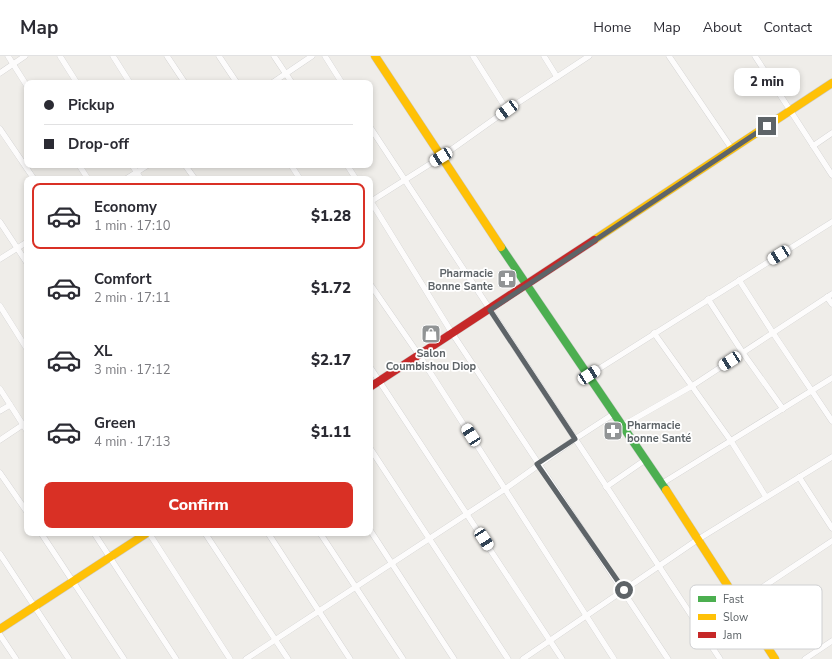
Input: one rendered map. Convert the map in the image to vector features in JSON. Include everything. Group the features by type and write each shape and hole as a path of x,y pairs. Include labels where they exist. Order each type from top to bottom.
{"street":[{"path":"8,56 24,81"},
{"path":"0,73 25,56"},
{"path":"60,56 75,80"},
{"path":"113,56 128,80"},
{"path":"167,56 183,80"},
{"path":"219,56 235,80"},
{"path":"274,56 290,80"},
{"path":"277,80 312,56"},
{"path":"325,56 340,80"},
{"path":"375,56 441,157 615,413 622,426 727,585"},
{"path":"473,56 507,110"},
{"path":"544,56 557,77"},
{"path":"373,199 441,157 507,110 589,56"},
{"path":"669,56 732,150"},
{"path":"755,56 832,175"},
{"path":"373,385 528,285 832,83"},
{"path":"0,129 24,164"},
{"path":"373,132 690,613"},
{"path":"813,146 832,134"},
{"path":"134,168 139,176"},
{"path":"130,176 143,168"},
{"path":"373,206 452,333 537,464 624,590 668,659"},
{"path":"0,222 24,258"},
{"path":"589,375 832,222"},
{"path":"0,259 24,244"},
{"path":"739,280 832,420"},
{"path":"373,288 419,355 614,659"},
{"path":"622,426 692,386 830,295 832,304"},
{"path":"708,299 743,353 783,409"},
{"path":"0,306 24,344"},
{"path":"654,333 730,441 766,497"},
{"path":"373,371 562,659"},
{"path":"661,484 832,378"},
{"path":"0,389 10,405 24,422"},
{"path":"0,411 10,405"},
{"path":"246,659 505,489 537,464 615,413"},
{"path":"0,440 24,424"},
{"path":"373,453 508,659"},
{"path":"523,659 697,540 832,457"},
{"path":"606,487 645,460"},
{"path":"0,472 24,508"},
{"path":"799,477 832,528"},
{"path":"373,534 454,659"},
{"path":"43,536 124,659"},
{"path":"96,536 176,659"},
{"path":"0,629 143,536"},
{"path":"150,536 230,659"},
{"path":"207,536 288,659"},
{"path":"270,536 350,659"},
{"path":"322,536 403,659"},
{"path":"762,585 832,542"},
{"path":"0,554 69,659"},
{"path":"0,635 16,659"},
{"path":"822,648 832,641"},
{"path":"714,649 720,659"},
{"path":"769,649 775,659"},
{"path":"805,659 820,649"}],"traffic: fast":[{"path":"501,247 666,490"}],"traffic: slow":[{"path":"375,56 501,247"},
{"path":"594,240 832,83"},
{"path":"666,490 727,585"},
{"path":"0,629 142,536"},
{"path":"769,649 775,659"}],"traffic: jam":[{"path":"373,385 594,240"}],"place":[{"name":"Pharmacie Bonne Sante","path":"507,279"},
{"name":"Salon Coumbishou Diop","path":"431,334"},
{"name":"Pharmacie bonne Santé","path":"613,431"}],"route":[{"path":"624,590 537,464 575,439 490,310 767,126"}]}
